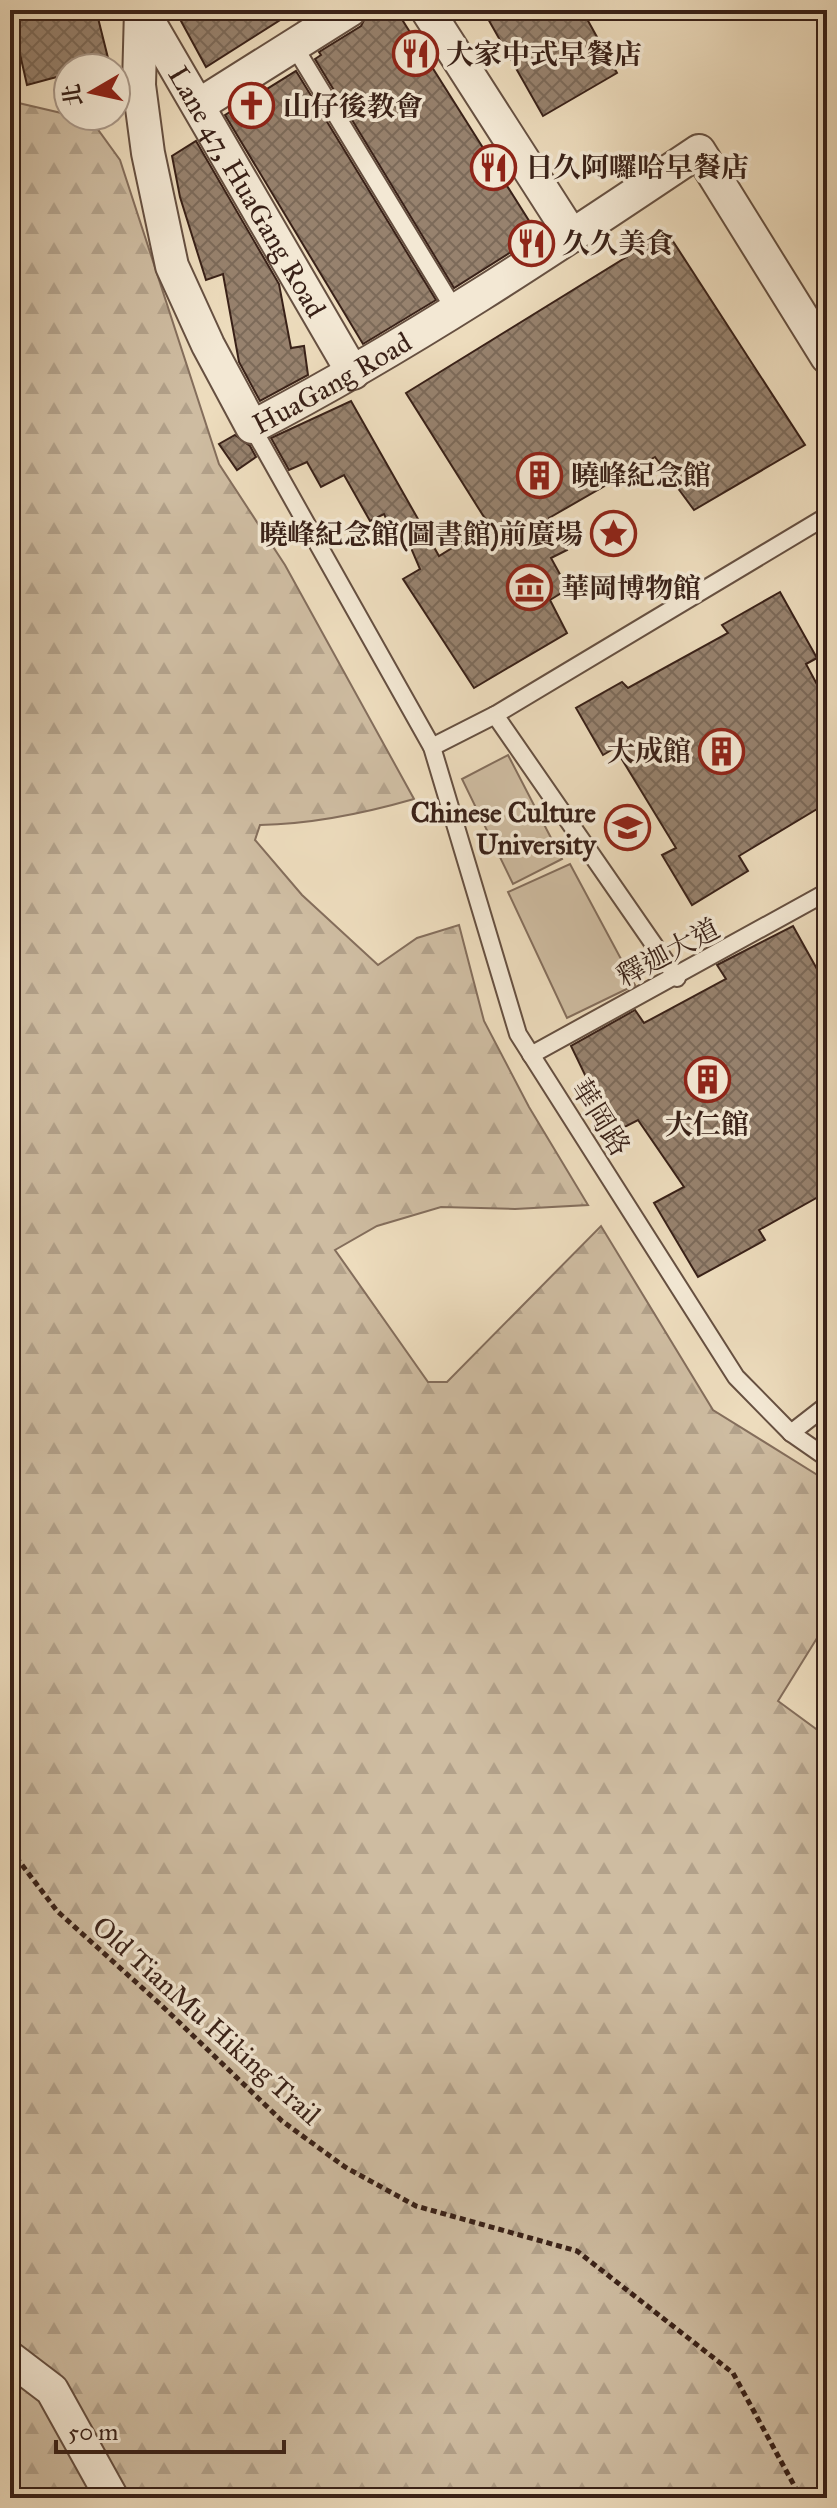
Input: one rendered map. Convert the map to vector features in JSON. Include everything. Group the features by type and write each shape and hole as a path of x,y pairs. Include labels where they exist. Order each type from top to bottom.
{"street":[{"name":"Lane 47, HuaGang Road","path":"142,10 353,373"},
{"name":"HuaGang Road","path":"142,10 139,85 148,153 172,266 208,345 252,427 353,373 456,312 699,151 827,357"},
{"path":"199,105 350,10"},
{"path":"427,10 572,236"},
{"path":"10,2358 52,2390 112,2498"}],"lane":[{"path":"294,46 456,312"},
{"name":"華岡路","path":"252,427 432,747 518,1034 736,1377 791,1433 827,1458"},
{"path":"432,747 495,715 827,516"},
{"path":"495,715 677,978"},
{"name":"釋迦大道","path":"531,1055 677,978 827,892"},
{"path":"791,1433 827,1405"}],"path":[{"name":"Old TianMu Hiking Trail","path":"10,1849 57,1911 282,2121 345,2167 416,2206 577,2251 733,2373 801,2498"}],"green space":[{"path":"10,101 52,111 52,132 100,132 120,160 219,464 285,565 414,799 337,817 260,825 255,840 302,895 378,965 417,938 459,925 484,1021 529,1107 588,1205 515,1209 441,1207 377,1226 335,1250 428,1382 447,1382 601,1226 713,1410 827,1481 827,1622 778,1701 827,1737 827,2498 10,2498"},
{"path":"508,755 562,859 513,884 462,779"},
{"path":"570,864 635,985 567,1018 508,892"}],"building":[{"path":"10,10 96,10 106,52 52,52 52,78 27,85"},
{"path":"175,10 314,10 298,20 293,12 206,67"},
{"path":"369,10 396,10 538,235 454,288 315,59 321,55 319,52 361,26"},
{"path":"483,10 582,10 617,73 543,116"},
{"path":"296,71 436,300 363,344 225,115"},
{"path":"196,141 279,284 291,348 304,346 308,375 260,401 239,362 223,274 206,280 180,197 172,156"},
{"name":"曉峰紀念館","path":"667,232 805,445 694,510 655,457 549,518 567,550 551,558 568,589 550,600 567,633 474,688 403,579 420,569 400,522 390,527 384,514 370,521 344,475 321,487 307,462 289,470 271,438 351,401 439,556 489,525 406,393"},
{"path":"235,435 250,446 256,457 237,470 219,444"},
{"name":"大成館","path":"780,592 817,658 806,664 827,703 827,803 739,856 748,871 692,905 662,855 676,848 615,748 603,755 576,708 622,682 628,688 728,633 722,625"},
{"name":"大仁館","path":"793,926 827,987 827,1192 759,1230 765,1240 698,1277 654,1203 684,1187 638,1120 613,1133 571,1046 635,1010 644,1023 726,979 717,965"}],"place":[{"name":"大家中式早餐店","path":"415,54"},
{"name":"山仔後教會","path":"252,106"},
{"name":"日久阿囉哈早餐店","path":"494,167"},
{"name":"久久美食","path":"531,243"},
{"name":"曉峰紀念館","path":"540,475"},
{"name":"曉峰紀念館(圖書館)前廣場","path":"614,534"},
{"name":"華岡博物館","path":"530,588"},
{"name":"大成館","path":"722,751"},
{"name":"Chinese Culture University","path":"627,828"},
{"name":"大仁館","path":"707,1080"}]}
